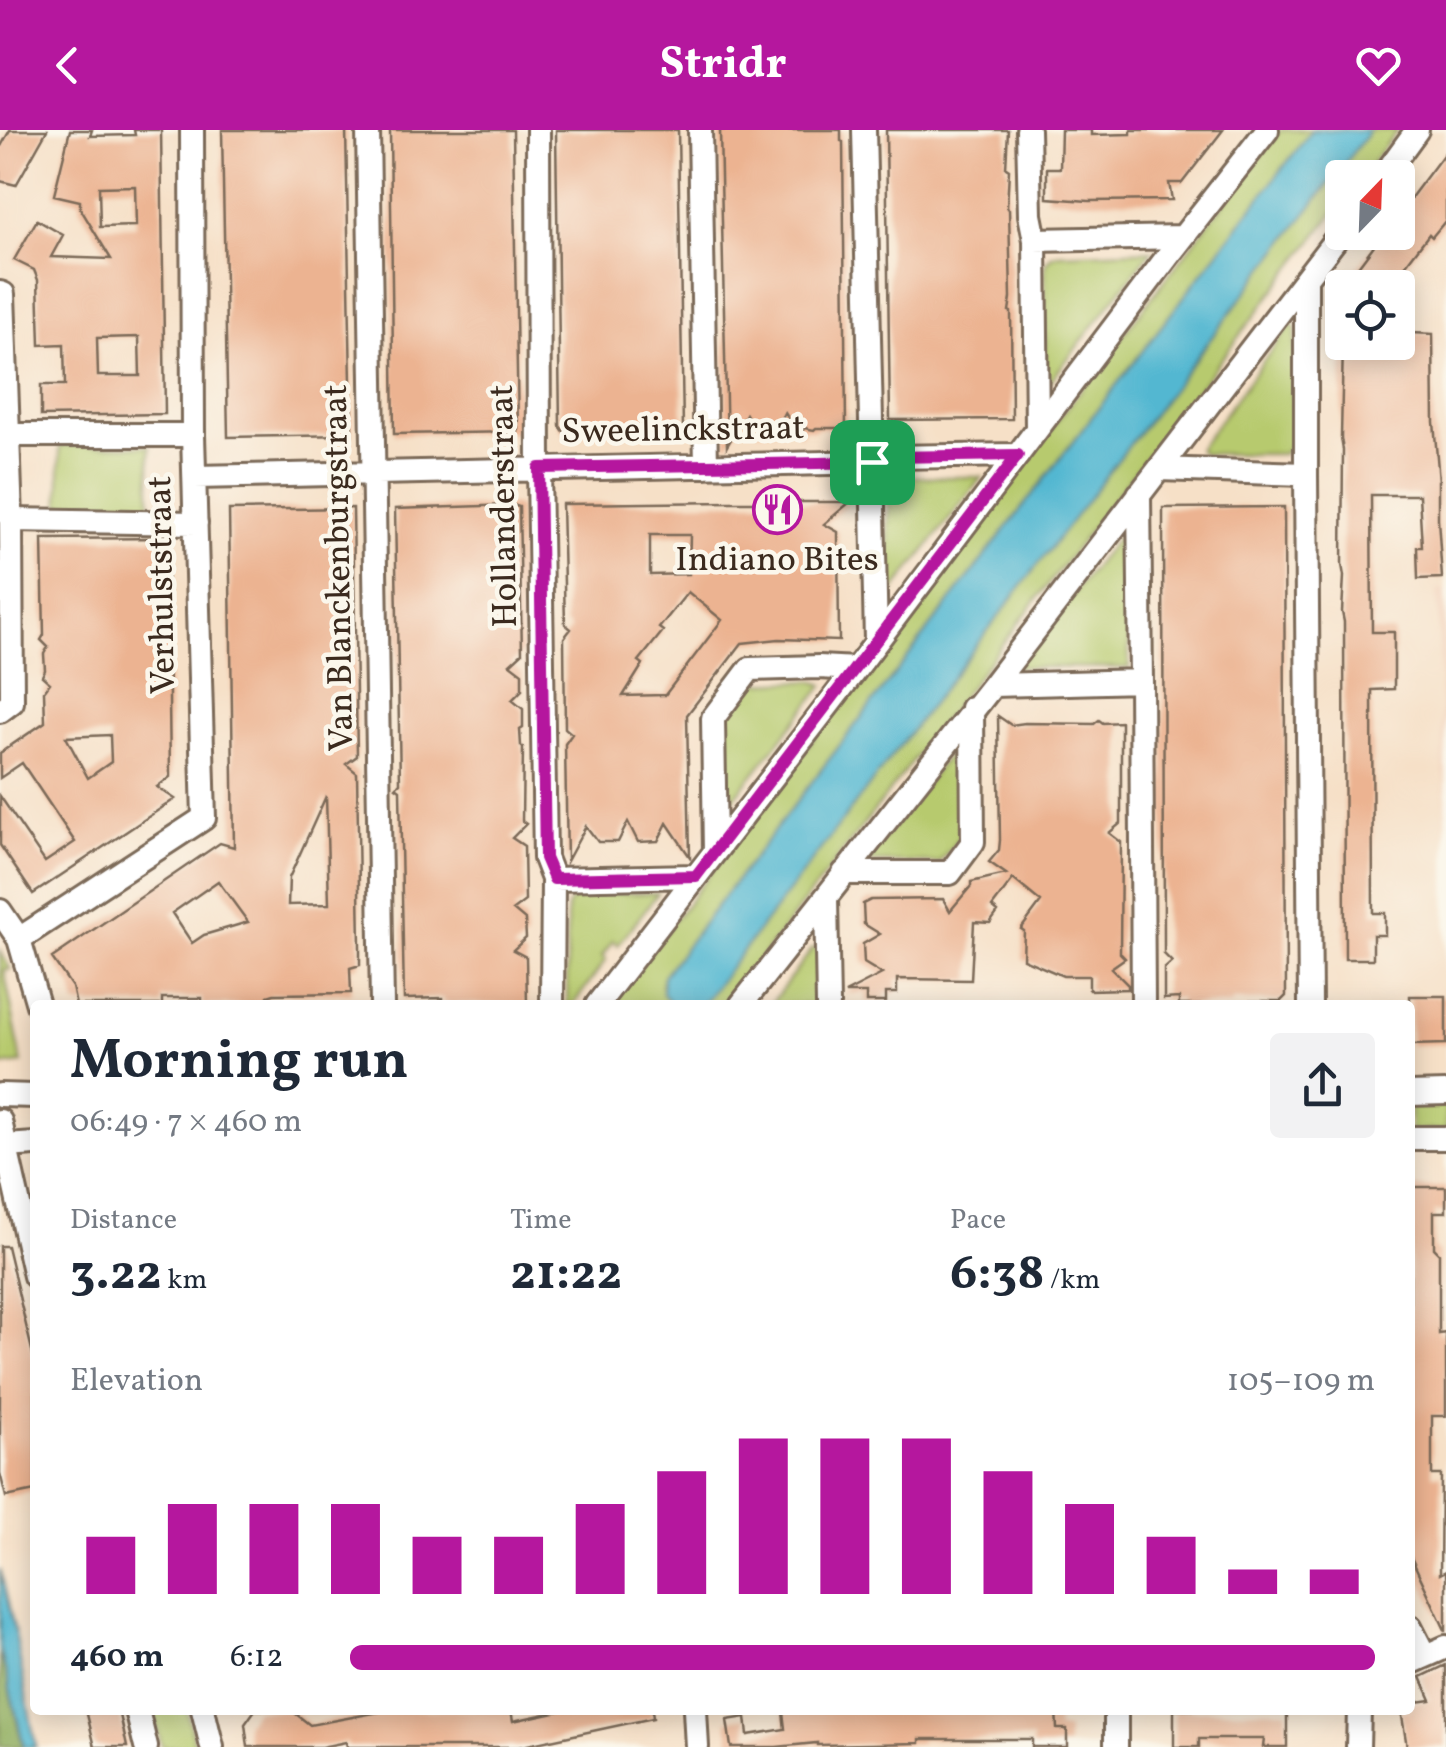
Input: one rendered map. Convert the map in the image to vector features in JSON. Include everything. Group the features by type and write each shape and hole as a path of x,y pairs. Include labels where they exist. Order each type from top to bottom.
{"street":[{"name":"Verhulststraat","path":"19,939 204,818 194,436 192,130"},
{"name":"Van Blanckenburgstraat","path":"368,130 382,1000"},
{"name":"Hollanderstraat","path":"538,130 545,858 554,879 552,1000"},
{"path":"700,130 706,466"},
{"path":"864,130 876,640"},
{"path":"1028,130 1030,215 1035,240 1037,429"},
{"path":"601,1000 1267,130"},
{"path":"1395,160 1417,130"},
{"path":"1035,240 1183,237"},
{"path":"745,1000 1328,250"},
{"path":"1306,281 1310,1000"},
{"path":"0,292 10,520 12,702 0,711"},
{"path":"6,435 194,436"},
{"name":"Sweelinckstraat","path":"195,477 872,462 891,457 1018,455"},
{"path":"1159,470 1306,474"},
{"path":"1139,494 1143,1000"},
{"path":"10,520 196,524"},
{"path":"715,852 713,718 750,669 856,669"},
{"path":"993,684 1141,681"},
{"path":"844,873 950,873 973,842 972,708"},
{"path":"554,879 696,876"},
{"path":"826,898 828,1000"},
{"path":"0,912 19,939 37,1000"},
{"path":"1415,1094 1446,1094"},
{"path":"0,1095 30,1096"},
{"path":"0,1122 30,1253"},
{"path":"1415,1138 1446,1138"},
{"path":"7,1146 30,1144"},
{"path":"138,1715 146,1747"},
{"path":"203,1715 212,1747"},
{"path":"695,1715 697,1747"},
{"path":"1116,1715 1116,1747"},
{"path":"1358,1747 1359,1715"}],"shaded area":[{"path":"1437,590 1446,590 1446,859"}],"green space":[{"path":"1280,130 1312,130 663,976 661,986 668,1000 613,1000"},
{"path":"1370,130 1398,130 1374,160 1347,160"},
{"path":"1325,189 1325,224 729,1000 705,1000"},
{"path":"1152,250 1045,388 1045,264 1050,257"},
{"path":"1291,324 1296,328 1290,447 1283,454 1199,451 1199,448"},
{"path":"60,445 150,446 150,506 60,505"},
{"path":"893,477 982,477 889,597 888,485"},
{"path":"1128,524 1129,668 1015,667"},
{"path":"813,681 824,685 723,812 722,721 748,683"},
{"path":"956,745 960,837 939,863 865,862"},
{"path":"658,893 618,945 613,941 602,956 606,960 577,1000 567,1000 567,907 574,896"},
{"path":"813,948 819,948 819,1000 774,1000"},
{"path":"0,951 10,969 4,970 22,1063 0,1066"},
{"path":"1415,1103 1446,1103 1446,1130 1415,1131"},
{"path":"0,1648 21,1738 24,1747 0,1747"},
{"path":"153,1715 188,1715 195,1747 162,1747"}],"water":[{"path":"1312,130 1370,130 1347,160 1325,160 1325,189 707,998 668,1000 662,993 663,976"},
{"path":"0,1569 36,1747 24,1747 0,1648"}],"building":[{"path":"10,130 47,130 16,185 0,181 0,148"},
{"path":"70,130 92,130 90,136 161,130 165,414 41,416 41,385 65,385 64,344 40,345 38,280 34,270 14,260 37,220 63,235 51,257 111,259 80,208 80,201 54,195","holes":["135,186 136,226 100,227 99,187","139,337 140,376 98,376 97,338"]},
{"path":"222,130 346,130 352,435 228,437"},
{"path":"390,130 513,130 518,432 394,434"},
{"path":"556,130 678,130 683,429 565,433 560,426"},
{"path":"720,130 841,130 846,428 804,428 800,436 785,413 776,430 756,431 746,414 727,446"},
{"path":"886,130 1008,130 1012,419 890,420"},
{"path":"1061,130 1091,130 1091,135 1131,134 1131,130 1223,130 1182,183 1169,183 1172,200 1089,201 1047,198 1047,168 1060,168"},
{"path":"1446,151 1446,220 1432,237 1429,234 1402,270 1356,270 1370,250 1415,250 1415,192"},
{"path":"1415,333 1433,334 1442,578 1418,579 1417,547 1422,547 1419,495 1371,495 1372,632 1394,632 1394,689 1372,690 1373,913 1385,913 1385,935 1373,935 1373,959 1345,959 1343,360 1415,360"},
{"path":"850,502 824,524 838,532 839,641 779,639 742,643 687,715 690,857 667,823 658,841 638,842 628,822 618,842 598,842 586,826 567,861 565,744 572,734 565,728 564,638 571,629 565,624 562,504","holes":["650,535 690,535 689,574 650,575","688,592 722,620 665,695 623,696 643,664 639,661 663,631 659,628"]},
{"path":"519,507 522,653 510,664 522,673 522,690 512,700 523,709 522,821 526,824 512,838 524,846 525,901 513,910 525,920 526,938 513,950 526,957 527,1000 404,999 400,790 396,787 400,783 395,509"},
{"path":"1284,507 1286,996 1282,1000 1164,999 1164,969 1172,962 1164,954 1163,508"},
{"path":"353,508 357,756 346,764 357,773 360,965 350,968 351,993 274,994 268,1000 75,1000 72,987 52,958 220,843 234,847 229,510","holes":["326,796 329,904 288,905 289,878","218,881 248,922 204,935 192,943 172,913"]},
{"path":"167,538 170,777 157,787 175,799 33,894 0,845 0,796 45,862 75,842 22,763 0,778 0,753 45,722 44,691 50,683 42,676 48,647 41,640 42,539","holes":["110,735 111,762 88,778 66,737"]},
{"path":"998,716 1011,725 1121,722 1121,823 1109,833 1121,842 1120,953 1125,958 1111,968 1128,989 1089,990 1089,976 1063,976 1023,959 1021,929 1041,902 1013,879 992,907 998,912 990,923 974,922 971,980 897,979 897,993 886,993 886,1000 866,1000 866,993 845,993 882,974 864,963 863,944 880,934 864,924 863,904 871,900 943,899 950,911 971,882 1006,874 989,862 999,850"},
{"path":"1410,996 1446,996 1446,1044 1415,1045 1415,1000 1410,1000"},
{"path":"1415,1187 1446,1187 1446,1212 1434,1212 1434,1248 1439,1253 1439,1334 1446,1333 1446,1416 1432,1416 1432,1475 1441,1475 1440,1574 1446,1571 1446,1632 1415,1566"},
{"path":"0,1246 7,1246 30,1342 30,1492 6,1497 0,1473"},
{"path":"1446,1665 1446,1747 1407,1747 1402,1715 1415,1715 1415,1702 1431,1700 1421,1677"},
{"path":"87,1715 120,1715 127,1747 95,1747"},
{"path":"251,1715 297,1715 310,1725 363,1715 512,1715 513,1721 541,1715 653,1718 518,1747 347,1747 346,1742 321,1747 248,1747 245,1724"},
{"path":"783,1715 1056,1715 1057,1729 1067,1729 1067,1747 1032,1747 1032,1739 920,1739 920,1743 731,1747 727,1720 746,1717 748,1735 785,1729"},
{"path":"1174,1715 1287,1715 1287,1747 1263,1747 1264,1739 1199,1739 1199,1747 1174,1747"}],"place":[{"name":"Indiano Bites","path":"777,509"}],"route":[{"path":"1018,455 696,876 554,879 545,858 539,468 872,462 891,457 1018,455"}]}
